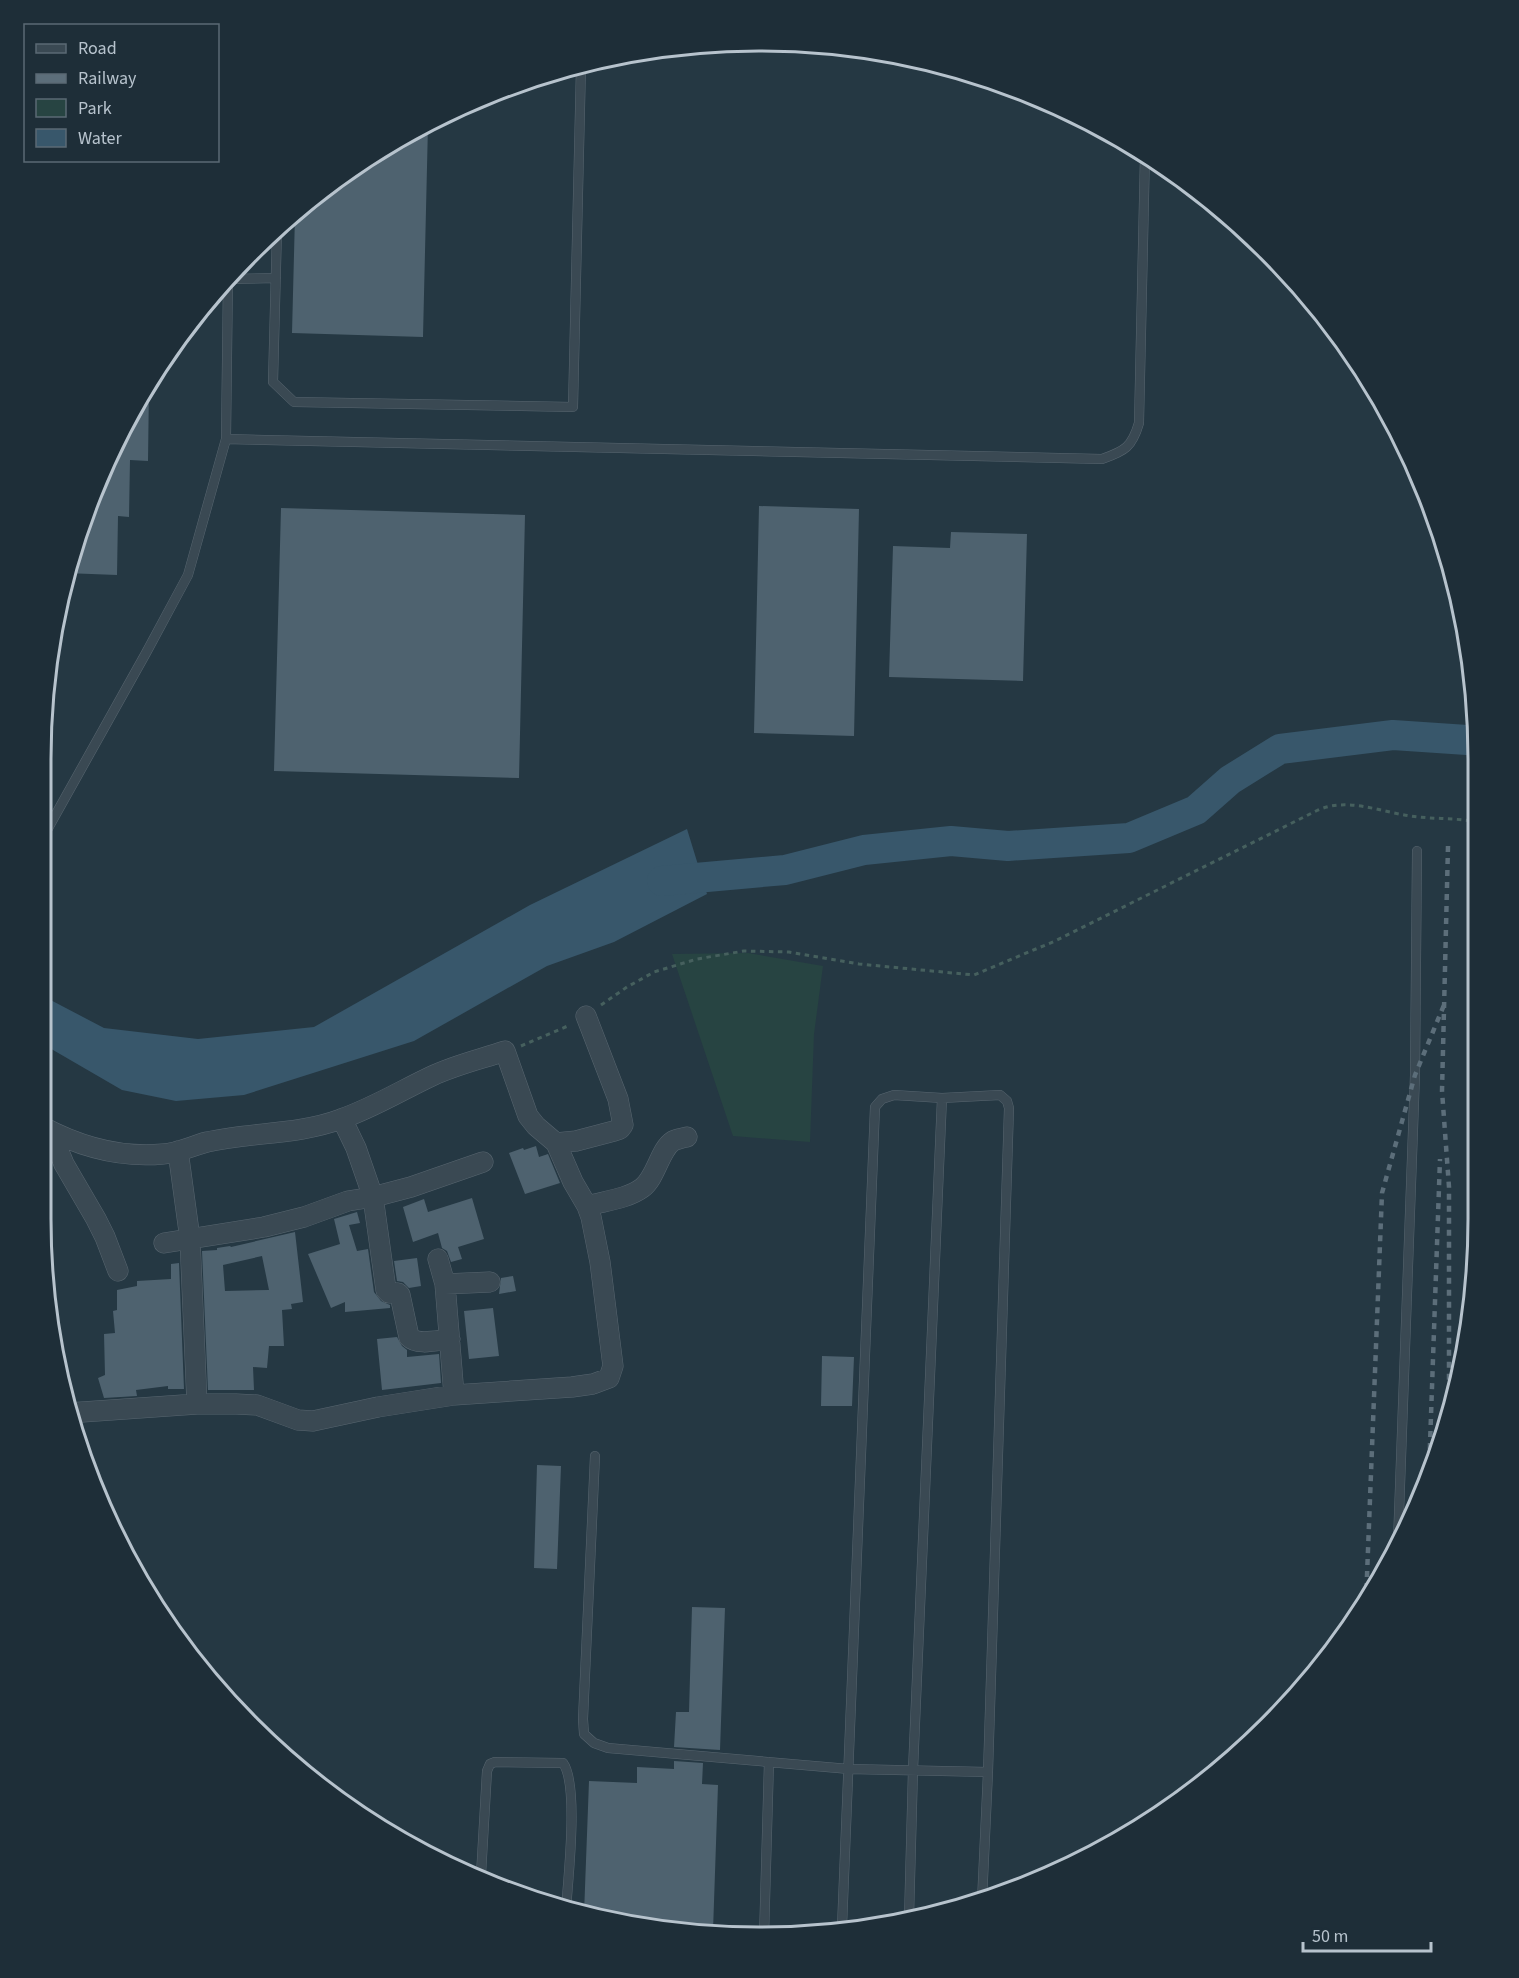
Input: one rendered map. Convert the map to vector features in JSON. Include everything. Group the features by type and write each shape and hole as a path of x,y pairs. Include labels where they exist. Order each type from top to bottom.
{"street":[{"path":"556,1143 576,1141 614,1131 623,1125 618,1100 586,1016"},
{"path":"51,1132 88,1147 106,1151 164,1154 207,1142 293,1131 342,1119 433,1075 505,1051 531,1122 556,1143 573,1182 587,1206 595,1235 614,1366 609,1378 593,1384 454,1395 378,1407 313,1422 298,1420 257,1405 197,1404 78,1412"},
{"path":"342,1119 356,1148 373,1197 386,1290 389,1293 400,1294 409,1337 413,1341 420,1342 450,1338"},
{"path":"51,1135 64,1164 105,1237 118,1272"},
{"path":"587,1206 621,1197 643,1187 650,1180 671,1143 687,1137"},
{"path":"178,1151 190,1239 197,1404"},
{"path":"164,1243 264,1227 304,1217 348,1202 411,1187 483,1162"},
{"path":"438,1259 445,1284 454,1395"},
{"path":"445,1284 490,1282"}],"lane":[{"path":"277,242 273,382 294,402 573,406 581,74"},
{"path":"226,439 1102,459 1122,452 1134,439 1139,423 1145,165"},
{"path":"241,278 276,278"},
{"path":"51,823 188,574 226,439 228,291"},
{"path":"1399,1524 1415,1075 1417,851"},
{"path":"842,1922 874,1107 882,1099 894,1095 942,1098 1000,1095 1007,1101 1009,1108 982,1890"},
{"path":"909,1911 913,1770 942,1098"},
{"path":"595,1456 583,1719 584,1734 594,1743 608,1748 849,1768 988,1772"},
{"path":"481,1870 487,1771 490,1764 495,1762 563,1763 567,1768 572,1796 567,1900"},
{"path":"764,1927 769,1762"}],"path":[{"path":"505,1051 559,1031 654,972 697,958 726,953 789,952 859,964 970,975 983,972 1055,941 1333,804 1348,804 1411,816 1468,821"}],"green space":[{"path":"748,953 823,966 814,1034 810,1142 733,1136 672,954"}],"water":[{"path":"687,829 707,894 614,942 547,966 414,1041 244,1095 176,1101 122,1090 51,1049 51,1000 104,1028 198,1039 314,1027 530,905"}],"building":[{"path":"428,134 423,337 292,333 295,225 366,170"},
{"path":"149,400 148,461 130,460 129,517 118,516 117,575 76,573 105,488"},
{"path":"759,506 859,509 854,736 754,733"},
{"path":"281,508 525,515 519,778 274,771"},
{"path":"951,532 1027,534 1023,681 889,677 893,546 950,548"},
{"path":"536,1146 539,1157 548,1154 560,1183 525,1194 509,1153"},
{"path":"472,1198 484,1239 458,1247 462,1259 451,1262 447,1251 442,1248 438,1233 413,1242 403,1207 424,1199 428,1212"},
{"path":"357,1212 360,1223 349,1225 357,1251 368,1249 374,1292 381,1301 390,1305 390,1308 345,1312 345,1302 331,1308 308,1254 340,1244 334,1219"},
{"path":"295,1232 303,1302 291,1304 292,1309 282,1310 284,1346 269,1346 267,1368 253,1367 254,1390 208,1390 202,1251 231,1247","holes":["262,1256 269,1290 225,1291 223,1265"]},
{"path":"417,1258 421,1286 409,1288 403,1282 397,1281 394,1261"},
{"path":"179,1263 184,1389 168,1389 168,1386 136,1390 137,1396 104,1398 98,1378 105,1375 104,1334 115,1333 113,1311 117,1310 117,1290 137,1286 137,1281 171,1279 171,1264"},
{"path":"513,1276 516,1291 499,1294 501,1278"},
{"path":"493,1308 499,1356 469,1359 464,1311"},
{"path":"397,1337 407,1350 407,1357 439,1354 441,1383 382,1390 377,1339"},
{"path":"822,1356 854,1357 852,1406 821,1406"},
{"path":"537,1465 561,1466 557,1569 534,1568"},
{"path":"692,1607 725,1608 720,1750 674,1747 676,1712 689,1712"},
{"path":"674,1761 703,1763 702,1784 718,1785 713,1925 667,1921 584,1905 589,1781 637,1783 637,1767 674,1769"}],"waterway":[{"path":"662,881 785,870 864,850 951,841 1008,846 1129,838 1196,810 1230,780 1280,749 1393,735 1467,740"}],"railway":[{"path":"1448,846 1442,1091 1449,1187 1449,1380"},
{"path":"1367,1583 1382,1193 1415,1075 1444,1005"},
{"path":"1430,1446 1440,1159"}]}
